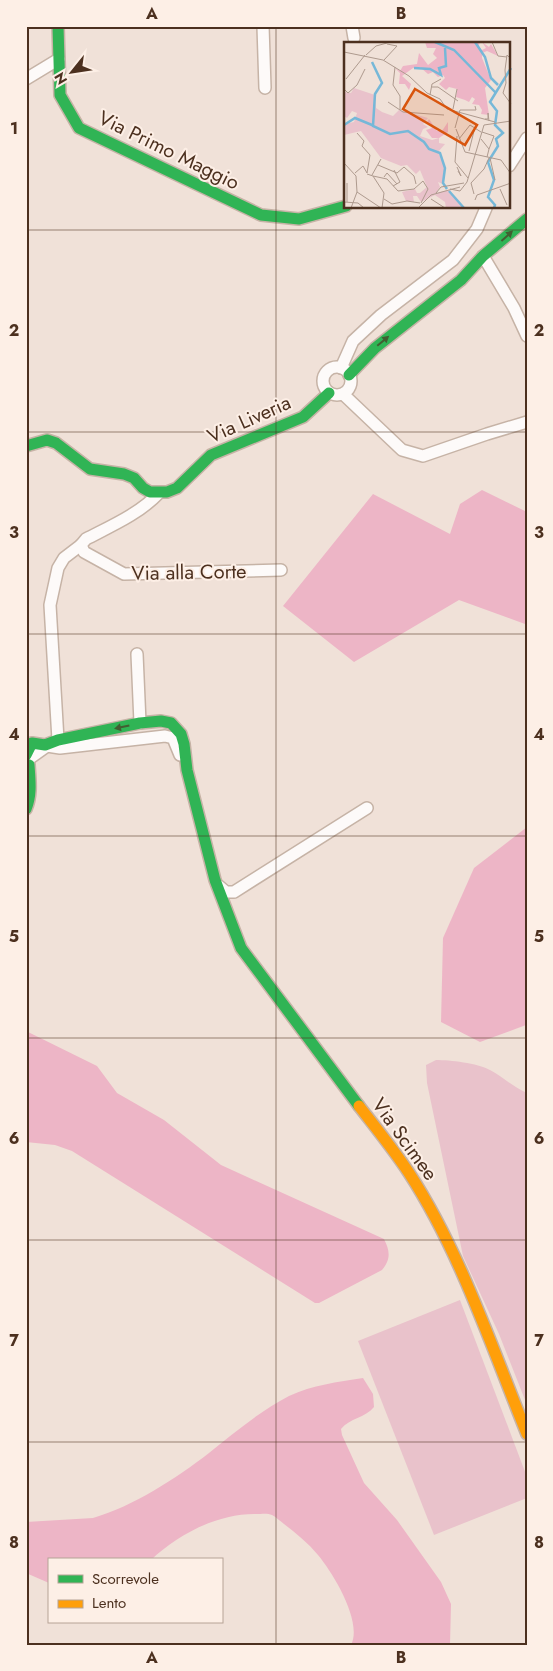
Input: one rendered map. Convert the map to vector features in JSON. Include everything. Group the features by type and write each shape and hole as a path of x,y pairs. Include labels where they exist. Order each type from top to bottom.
{"street":[{"name":"Via Primo Maggio","path":"58,26 60,95 79,128 261,215 299,219 344,207"},
{"path":"263,26 265,88"},
{"path":"26,80 59,59"},
{"path":"510,164 527,138"},
{"path":"345,372 332,368 325,374 323,378 324,386 329,393 336,395 347,391 350,384 345,372 353,341 381,315 453,260 476,229 486,209"},
{"path":"345,372 461,280 483,256 527,220"},
{"path":"483,256 514,308 527,336"},
{"name":"Via Liveria","path":"158,493 177,488 211,455 302,417 329,393"},
{"path":"343,394 402,450 423,456 527,422"},
{"path":"26,446 47,440 56,443 90,470 124,474 134,478 143,488 150,492 158,493"},
{"path":"58,740 50,605 58,568 64,558 86,539 125,519 152,500 158,493"},
{"name":"Via alla Corte","path":"81,545 84,552 124,574 281,570"},
{"path":"137,654 140,723"},
{"path":"26,755 32,743 39,746 48,745 58,740 140,723 171,723 175,727 165,736"},
{"name":"Via Scimee","path":"175,727 181,734 184,744 187,770 215,880 219,886 232,928 241,948 409,1173 437,1221 450,1248 527,1434"},
{"path":"26,809 31,792 29,765 26,762 47,746 60,748 165,736 173,738 187,770"},
{"path":"219,886 226,892 234,892 367,808"}],"shaded area":[{"path":"482,490 527,512 527,626 459,600 354,662 283,606 373,494 450,534 460,504"},
{"path":"527,827 526,1025 480,1042 441,1022 443,938 474,868"},
{"path":"26,1031 97,1066 117,1093 164,1120 221,1165 384,1239 389,1255 385,1266 382,1270 319,1303 315,1303 72,1151 55,1145 26,1142"},
{"path":"436,1060 478,1065 527,1093 527,1405 499,1334 463,1256 427,1083 426,1065"},
{"path":"460,1300 527,1477 527,1498 434,1535 358,1341"},
{"path":"363,1378 373,1394 374,1407 366,1414 345,1425 341,1429 342,1435 364,1483 397,1520 441,1582 451,1604 450,1645 351,1645 354,1635 350,1611 331,1573 306,1542 269,1514 243,1515 214,1521 186,1534 153,1558 48,1558 48,1583 26,1573 26,1522 93,1518 124,1506 154,1491 278,1402 298,1392"}],"traffic: fast":[{"path":"58,26 60,95 79,128 261,215 299,219 344,207"},
{"path":"349,375 375,348 461,280 483,256 527,219"},
{"path":"26,446 47,440 56,443 90,469 124,474 134,478 143,488 150,492 167,492 177,488 211,455 303,417 329,393"},
{"path":"26,755 32,743 45,745 58,740 140,723 161,721 171,723 181,734 187,770 215,880 241,948 359,1106"},
{"path":"26,764 29,765 30,787 26,809"}],"traffic: slow":[{"path":"359,1106 409,1173 444,1235 474,1300 527,1434"}]}
